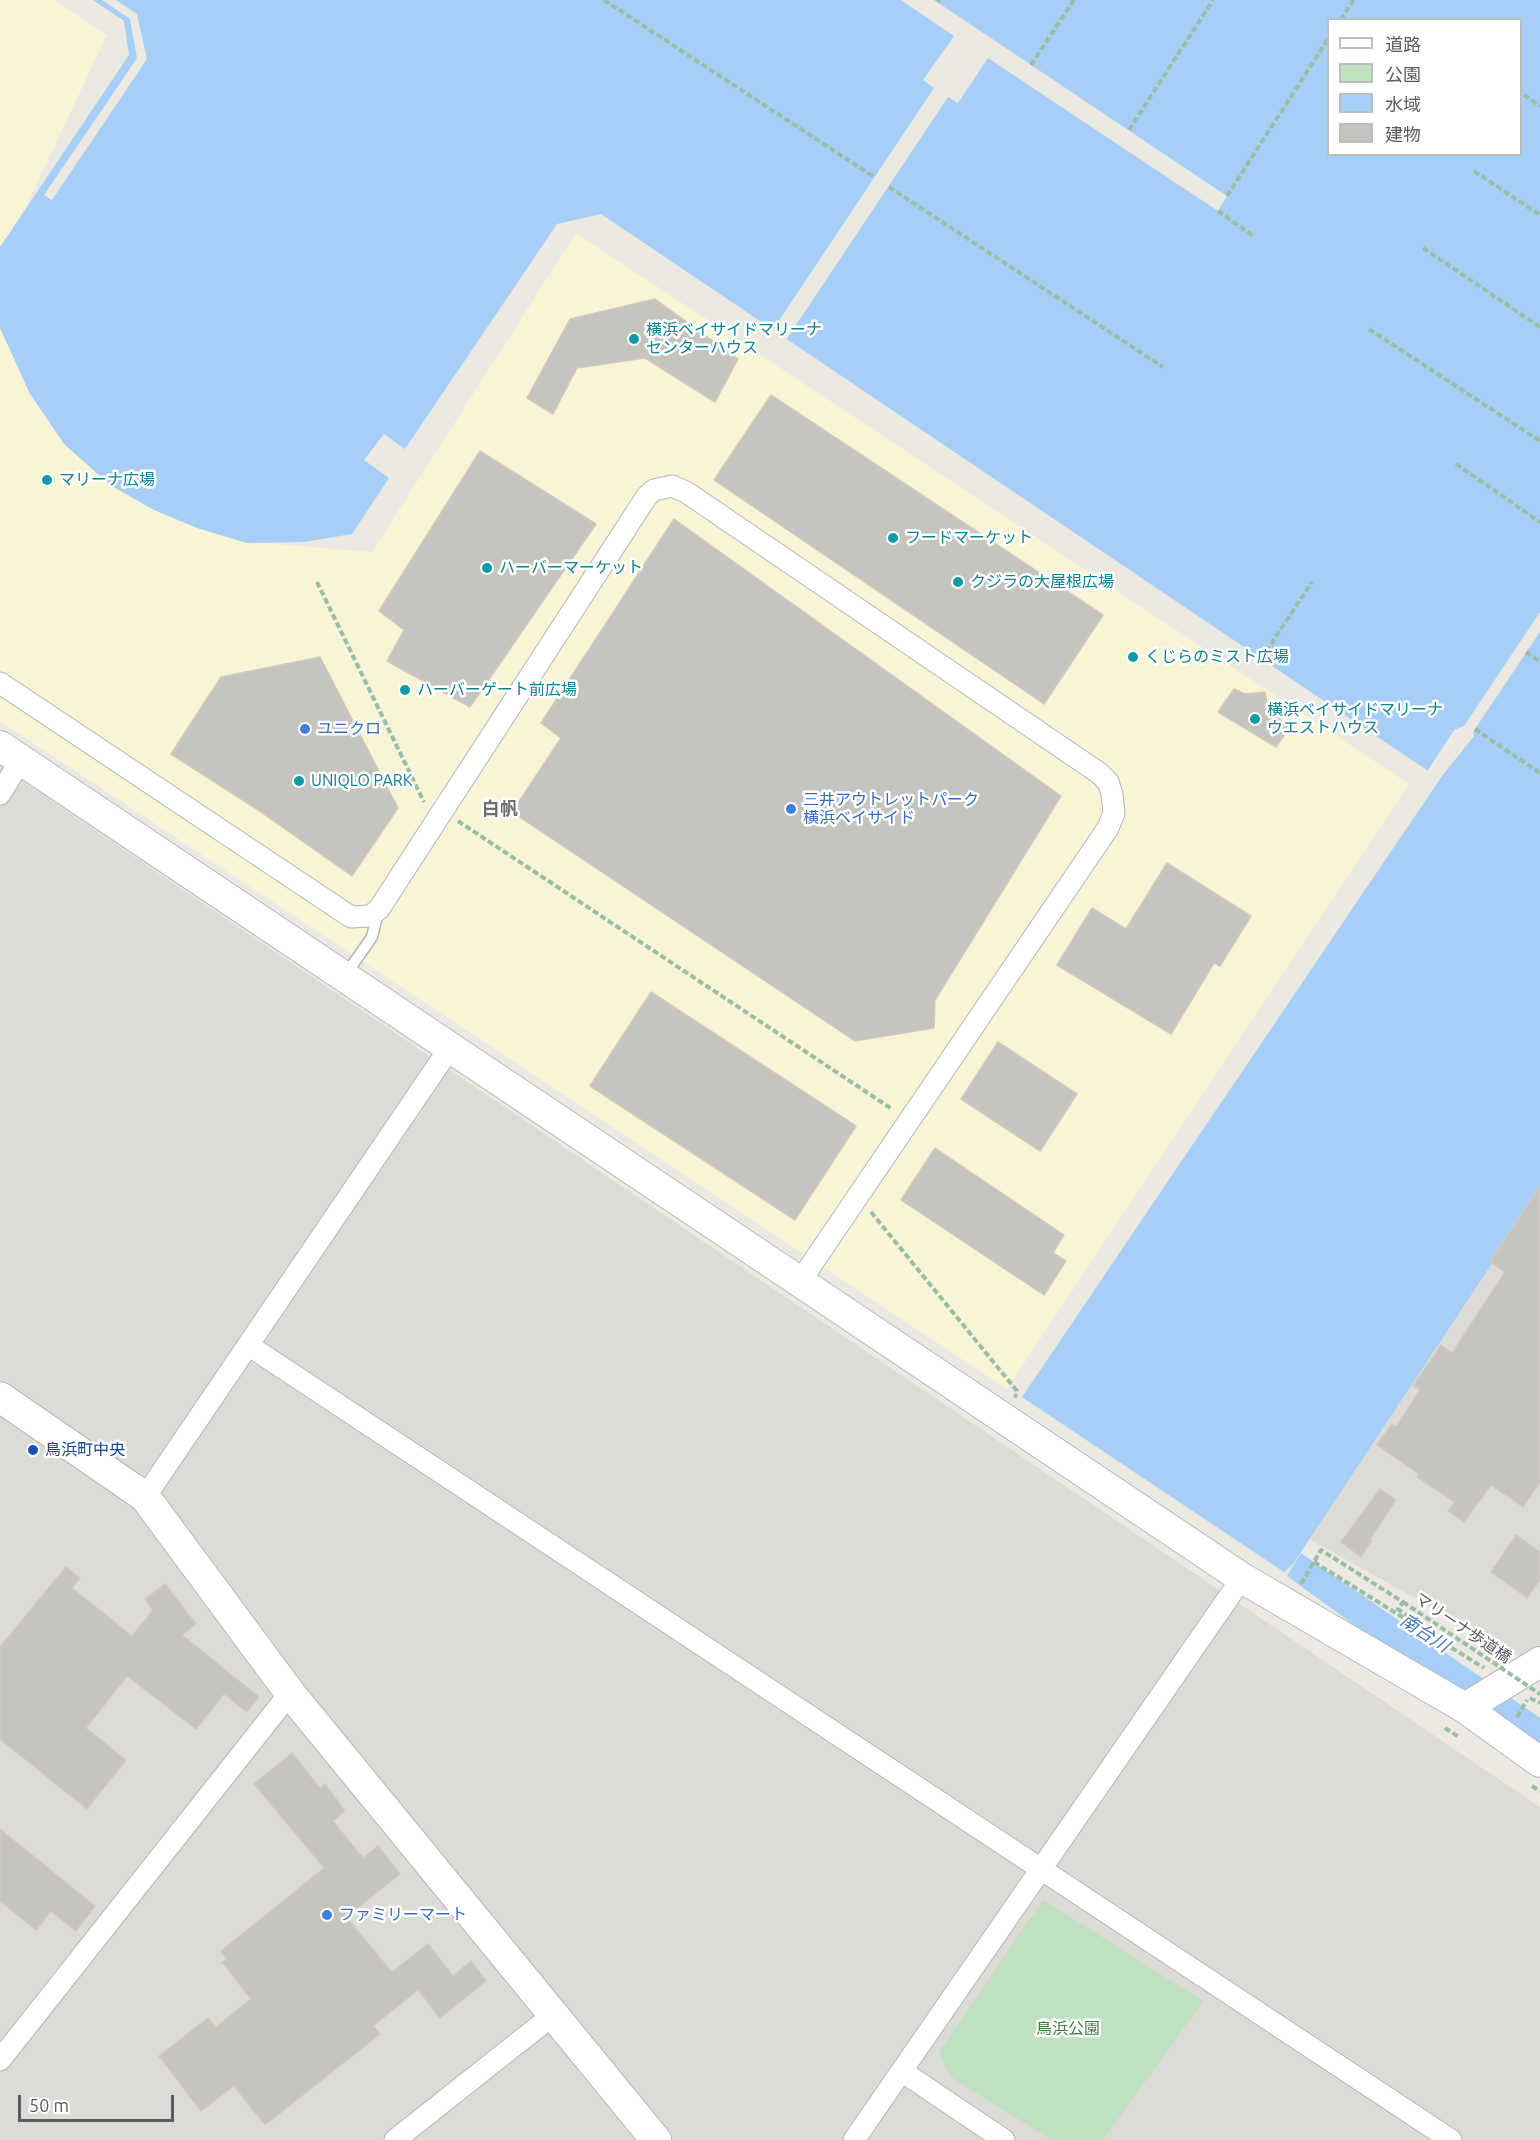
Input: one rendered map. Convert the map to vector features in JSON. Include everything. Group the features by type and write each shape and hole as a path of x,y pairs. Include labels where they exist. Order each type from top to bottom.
{"street":[{"path":"0,683 351,917 370,916 379,909 647,496 654,490 672,486 686,492 1099,773 1108,782 1112,794 1114,813 1108,828 801,1280"},
{"path":"0,794 10,753 801,1280 1242,1578 1465,1708 1540,1762"},
{"path":"145,1497 451,1046"},
{"path":"248,1345 1451,2140"},
{"path":"0,1397 145,1497 290,1693 656,2140"},
{"path":"854,2140 1242,1578"},
{"path":"1465,1708 1540,1662"},
{"path":"0,2060 290,1693"},
{"path":"395,2140 553,2015"},
{"path":"903,2072 1005,2140"}],"lane":[{"path":"345,975 372,936 379,909"}],"path":[{"path":"604,0 874,177"},
{"path":"1032,65 1074,0"},
{"path":"1129,130 1213,0"},
{"path":"1342,18 1353,0"},
{"path":"1227,196 1327,42"},
{"path":"1524,95 1540,106"},
{"path":"1474,171 1540,215"},
{"path":"889,187 1162,367"},
{"path":"1218,211 1253,236"},
{"path":"1423,248 1540,327"},
{"path":"1370,329 1540,441"},
{"path":"1456,464 1540,522"},
{"path":"317,582 426,805 432,795"},
{"path":"1261,659 1312,582"},
{"path":"1527,652 1540,662"},
{"path":"1475,729 1540,773"},
{"path":"449,829 455,819 897,1113"},
{"path":"862,1217 868,1208 1017,1391 1015,1399 1006,1393"},
{"name":"マリーナ歩道橋","path":"1314,1562 1321,1551 1403,1602 1540,1694"},
{"path":"1298,1588 1314,1562 1489,1671"},
{"path":"1403,1602 1398,1609 1429,1632"},
{"path":"1516,1719 1526,1695 1540,1703"}],"shaded area":[{"path":"0,0 55,0 107,35 0,261"},
{"path":"576,233 1409,784 1007,1389 0,721 0,319 143,504 251,542 372,552"},
{"path":"0,766 1540,1807 1540,2140 0,2140"},
{"path":"1540,1189 1540,1645 1519,1656 1309,1539"}],"green space":[{"name":"鳥浜公園","path":"1043,1900 1203,2001 1103,2140 1052,2140 951,2077 939,2052"}],"water":[{"path":"93,0 1540,0 1540,1191 1293,1564 1284,1572 1022,1397 1440,779 601,214 557,224 405,449 384,434 364,460 389,478 352,534 304,542 247,543 197,528 154,510 110,485 64,444 30,394 0,328 0,247 129,55 124,21"},
{"path":"1301,1553 1540,1718 1540,1760 1287,1576"}],"pier":[{"path":"102,0 116,0 137,14 147,59 52,200 44,195 137,58 130,19"},
{"path":"901,0 934,0 1227,196 1218,211 988,58 958,103 948,97 784,343 770,334 934,88 923,80 954,36"},
{"path":"1540,612 1540,632 1473,732 1474,736 1431,790 1437,780 1426,773 1454,730 1464,726"}],"building":[{"name":"横浜ベイサイドマリーナ センターハウス","path":"655,299 738,359 715,402 645,358 577,368 553,414 527,398 570,319"},
{"name":"フードマーケット","path":"771,395 1103,615 1044,704 714,480"},
{"name":"ハーバーマーケット","path":"480,451 596,524 470,707 387,661 404,630 379,611"},
{"name":"三井アウトレットパーク 横浜ベイサイド","path":"674,519 1061,796 935,1000 934,1028 855,1041 512,812 561,738 541,723"},
{"name":"UNIQLO PARK","path":"320,657 398,808 352,876 255,808 171,754 221,677"},
{"name":"横浜ベイサイドマリーナ ウエストハウス","path":"1234,689 1245,694 1265,692 1269,711 1290,727 1276,747 1218,712"},
{"path":"1167,863 1251,916 1220,966 1214,963 1171,1034 1057,965 1092,908 1126,929"},
{"path":"651,992 856,1126 795,1220 590,1086"},
{"path":"998,1042 1077,1094 1040,1151 961,1099"},
{"path":"935,1148 1064,1235 1053,1253 1066,1261 1044,1295 901,1200"},
{"path":"1540,1186 1540,1482 1523,1507 1491,1485 1464,1522 1448,1511 1455,1502 1417,1477 1419,1474 1377,1445 1392,1424 1396,1427 1420,1390 1413,1386 1441,1345 1452,1353 1505,1272 1490,1262"},
{"path":"1380,1489 1396,1500 1361,1557 1341,1542"},
{"path":"1516,1535 1540,1552 1540,1580 1527,1598 1491,1572"},
{"path":"66,1567 80,1578 72,1588 132,1636 153,1610 145,1599 165,1584 196,1624 182,1635 259,1697 247,1712 224,1694 196,1729 127,1676 86,1728 126,1760 87,1809 0,1739 0,1647"},
{"path":"292,1753 320,1788 325,1784 345,1811 333,1821 363,1858 378,1846 400,1874 346,1917 392,1972 428,1944 453,1976 471,1961 486,1981 440,2018 418,1990 373,2026 380,2034 265,2125 234,2086 201,2111 159,2056 208,2018 216,2027 251,1999 222,1962 227,1960 221,1951 324,1868 254,1784"},
{"path":"0,1829 95,1906 76,1931 51,1911 36,1930 0,1901"}],"place":[{"name":"横浜ベイサイドマリーナ センターハウス","path":"634,339"},
{"name":"マリーナ広場","path":"47,480"},
{"name":"フードマーケット","path":"893,538"},
{"name":"ハーバーマーケット","path":"487,568"},
{"name":"クジラの大屋根広場","path":"958,582"},
{"name":"くじらのミスト広場","path":"1133,657"},
{"name":"ハーバーゲート前広場","path":"405,690"},
{"name":"横浜ベイサイドマリーナ ウエストハウス","path":"1255,719"},
{"name":"ユニクロ","path":"305,729"},
{"name":"UNIQLO PARK","path":"299,781"},
{"name":"三井アウトレットパーク 横浜ベイサイド","path":"791,809"},
{"name":"鳥浜町中央","path":"33,1450"},
{"name":"ファミリーマート","path":"327,1915"}],"district":[{"name":"白帆","path":"500,809"}],"water label":[{"name":"南台川","path":"1425,1633"}]}
